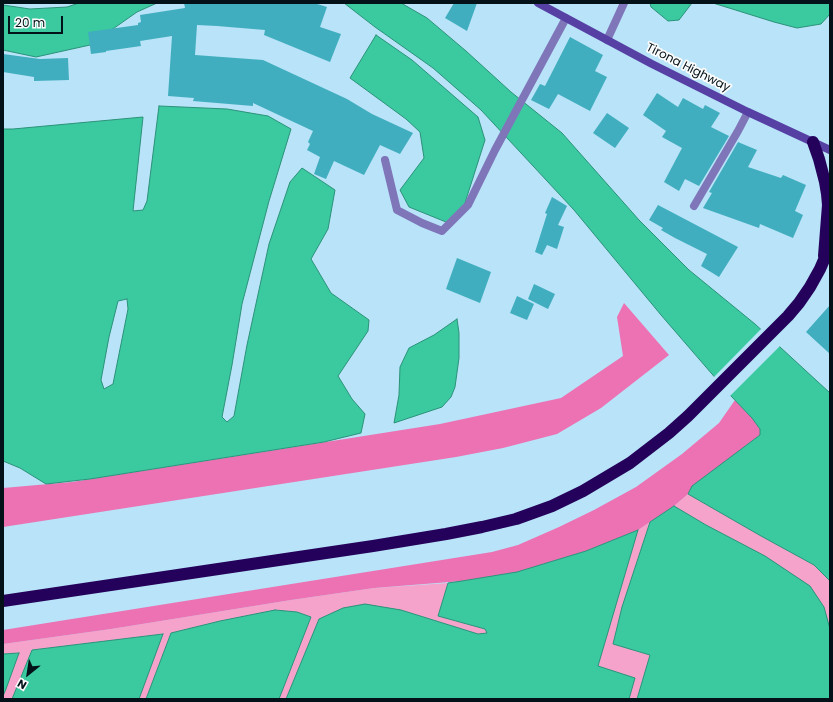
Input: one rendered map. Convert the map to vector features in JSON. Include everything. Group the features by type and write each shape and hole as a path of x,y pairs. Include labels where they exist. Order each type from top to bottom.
{"highway":[{"path":"813,142 821,165 827,194 828,205 824,261"},
{"path":"3,601 446,534 516,519 552,506 583,491 630,463 669,434 788,316 810,287 830,246"}],"main road":[{"name":"Tirona Highway","path":"538,3 748,112 830,150"}],"lane":[{"path":"608,40 624,3"},
{"path":"385,160 397,210 422,223 442,231 468,204 495,150 566,18"},
{"path":"694,206 748,112"}],"shaded area":[{"path":"79,3 157,3 137,12 90,45 36,57 3,50 3,5 30,9 67,7"},
{"path":"344,3 401,3 427,18 511,92 562,133 639,220 689,270 755,324 830,393 830,581 814,565 688,494 692,486 760,435 760,429 661,315 574,210 481,110 433,68"},
{"path":"650,3 692,3 679,20 668,21 651,7"},
{"path":"713,3 830,3 830,14 821,24 797,28"},
{"path":"376,35 412,60 478,117 485,140 464,206 446,222 409,207 400,190 424,158 420,132 406,119 350,78"},
{"path":"159,106 227,109 268,116 291,129 269,201 242,304 222,417 227,422 234,416 247,345 269,244 290,182 302,168 335,190 328,229 311,259 331,293 369,320 368,331 338,376 352,399 365,414 361,433 324,442 90,479 46,484 20,468 3,461 3,129 143,117 133,211 143,210 147,201","holes":["127,299 128,309 113,384 104,389 101,380 109,337 118,301"]},
{"path":"624,303 669,355 601,408 557,434 503,448 456,457 3,527 3,488 72,482 440,424 561,398 623,356 617,317"},
{"path":"457,319 459,333 459,358 455,387 451,397 442,407 394,423 399,395 400,367 409,348 434,335"},
{"path":"735,400 760,429 760,435 693,486 688,494 674,506 638,530 586,551 517,572 462,581 374,588 111,629 3,644 3,630 492,552 518,545 594,510 636,487 682,454 719,423"},
{"path":"688,494 814,565 830,581 830,629 829,624 765,556 706,525 674,506"},
{"path":"674,506 706,525 765,556 810,586 824,607 830,629 830,699 637,699 650,655 613,644 622,607 650,522"},
{"path":"650,522 622,607 613,644 650,655 637,699 629,699 635,678 598,666 638,530"},
{"path":"638,530 598,666 635,678 629,699 286,699 319,619 343,608 365,604 401,610 478,634 487,633 485,629 438,616 448,583 517,572 586,551"},
{"path":"448,583 438,616 485,629 487,633 478,634 401,610 319,619 286,699 279,699 311,617 297,612 275,610 171,633 146,699 139,699 163,634 32,650 12,699 3,699 19,653 3,654 3,644 111,629 374,588"},
{"path":"275,610 297,612 311,617 279,699 146,699 171,633"},
{"path":"163,634 139,699 12,699 32,650"},
{"path":"19,653 6,689 3,696 3,654"}],"pier":[{"path":"762,328 781,345 729,397 713,378"}],"building":[{"path":"184,3 314,3 327,7 320,27 341,34 330,62 264,35 265,30 217,26 197,25 195,55 263,60 347,99 372,114 413,133 400,154 380,145 364,175 334,161 326,179 314,174 320,157 307,150 310,144 308,142 313,131 253,103 253,106 193,101 194,98 168,96 172,36 140,41 141,46 91,54 88,32 138,25 138,23 141,22 140,15 185,8"},
{"path":"454,3 477,3 467,31 445,18"},
{"path":"570,37 603,55 595,71 607,77 590,111 558,94 549,109 531,100 540,84 545,86"},
{"path":"3,54 40,59 68,58 69,80 34,81 34,77 3,72"},
{"path":"657,93 678,107 683,98 703,109 705,105 720,113 711,127 729,136 699,186 685,179 679,191 664,182 682,148 662,137 666,131 643,115"},
{"path":"607,113 629,128 615,148 593,133"},
{"path":"738,142 757,150 748,167 781,178 783,175 806,185 795,211 803,215 793,238 760,224 759,228 703,208 712,193 709,192"},
{"path":"552,197 567,206 558,225 564,227 557,249 547,245 542,255 535,252 547,214 545,213"},
{"path":"658,205 738,247 719,277 701,266 707,254 661,230 663,228 649,220"},
{"path":"457,258 491,272 480,303 446,289"},
{"path":"534,284 555,294 548,309 528,299"},
{"path":"517,296 534,304 527,320 510,313"},
{"path":"830,305 830,354 806,332"}]}
